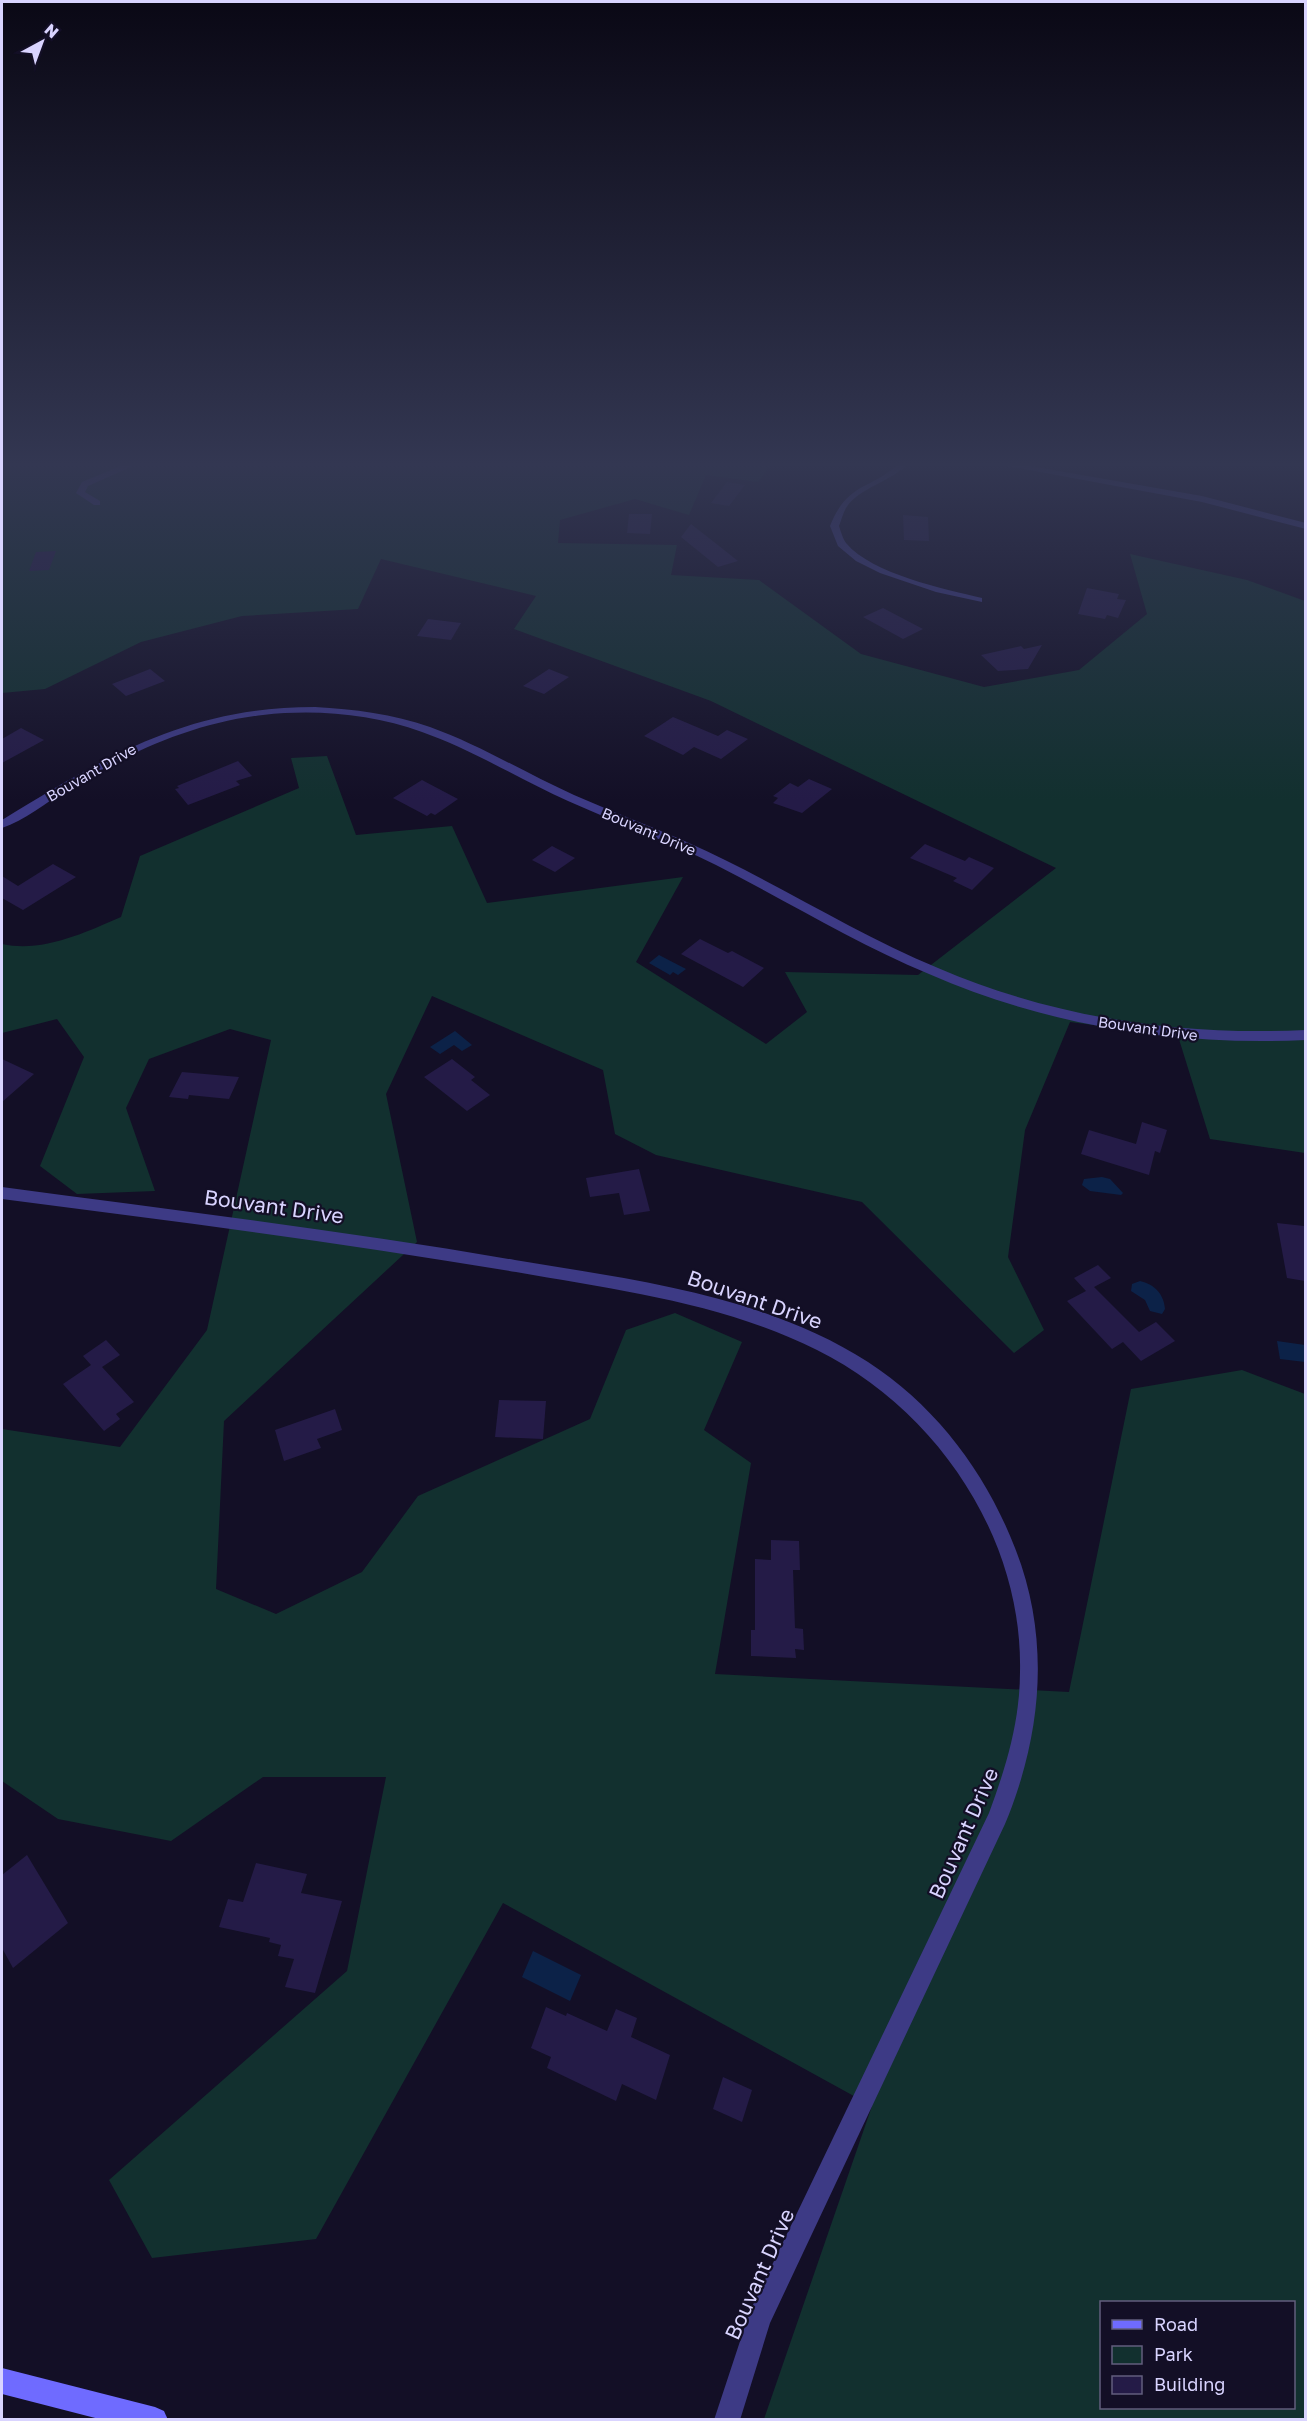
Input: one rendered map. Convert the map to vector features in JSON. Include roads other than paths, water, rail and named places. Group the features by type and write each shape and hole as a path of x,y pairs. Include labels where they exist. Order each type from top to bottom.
{"street":[{"path":"890,575 936,590 979,600"},
{"name":"Bouvant Drive","path":"2,825 119,754 169,732 219,719 260,712 346,711 419,727 587,805 693,849 897,954 983,991 1082,1018 1138,1029 1242,1037 1305,1035"},
{"name":"Bouvant Drive","path":"2,1193 406,1246 665,1292 714,1304 772,1324 861,1366 897,1393 927,1420 953,1450 980,1488 1001,1531 1017,1577 1026,1619 1030,1669 1026,1721 1017,1766 998,1817 759,2320 727,2420"},
{"path":"2,2381 154,2420"}],"water":[{"path":"659,955 686,969 678,975 673,972 670,975 649,963"},
{"path":"455,1031 472,1045 462,1051 454,1045 440,1054 430,1047"},
{"path":"1102,1177 1110,1179 1123,1193 1121,1195 1090,1191 1082,1185 1084,1179"},
{"path":"1140,1281 1154,1287 1160,1294 1165,1309 1162,1314 1150,1311 1145,1300 1131,1291 1132,1284"},
{"path":"1277,1341 1305,1345 1305,1362 1280,1359"},
{"path":"533,1951 581,1975 570,2001 522,1977"}]}
